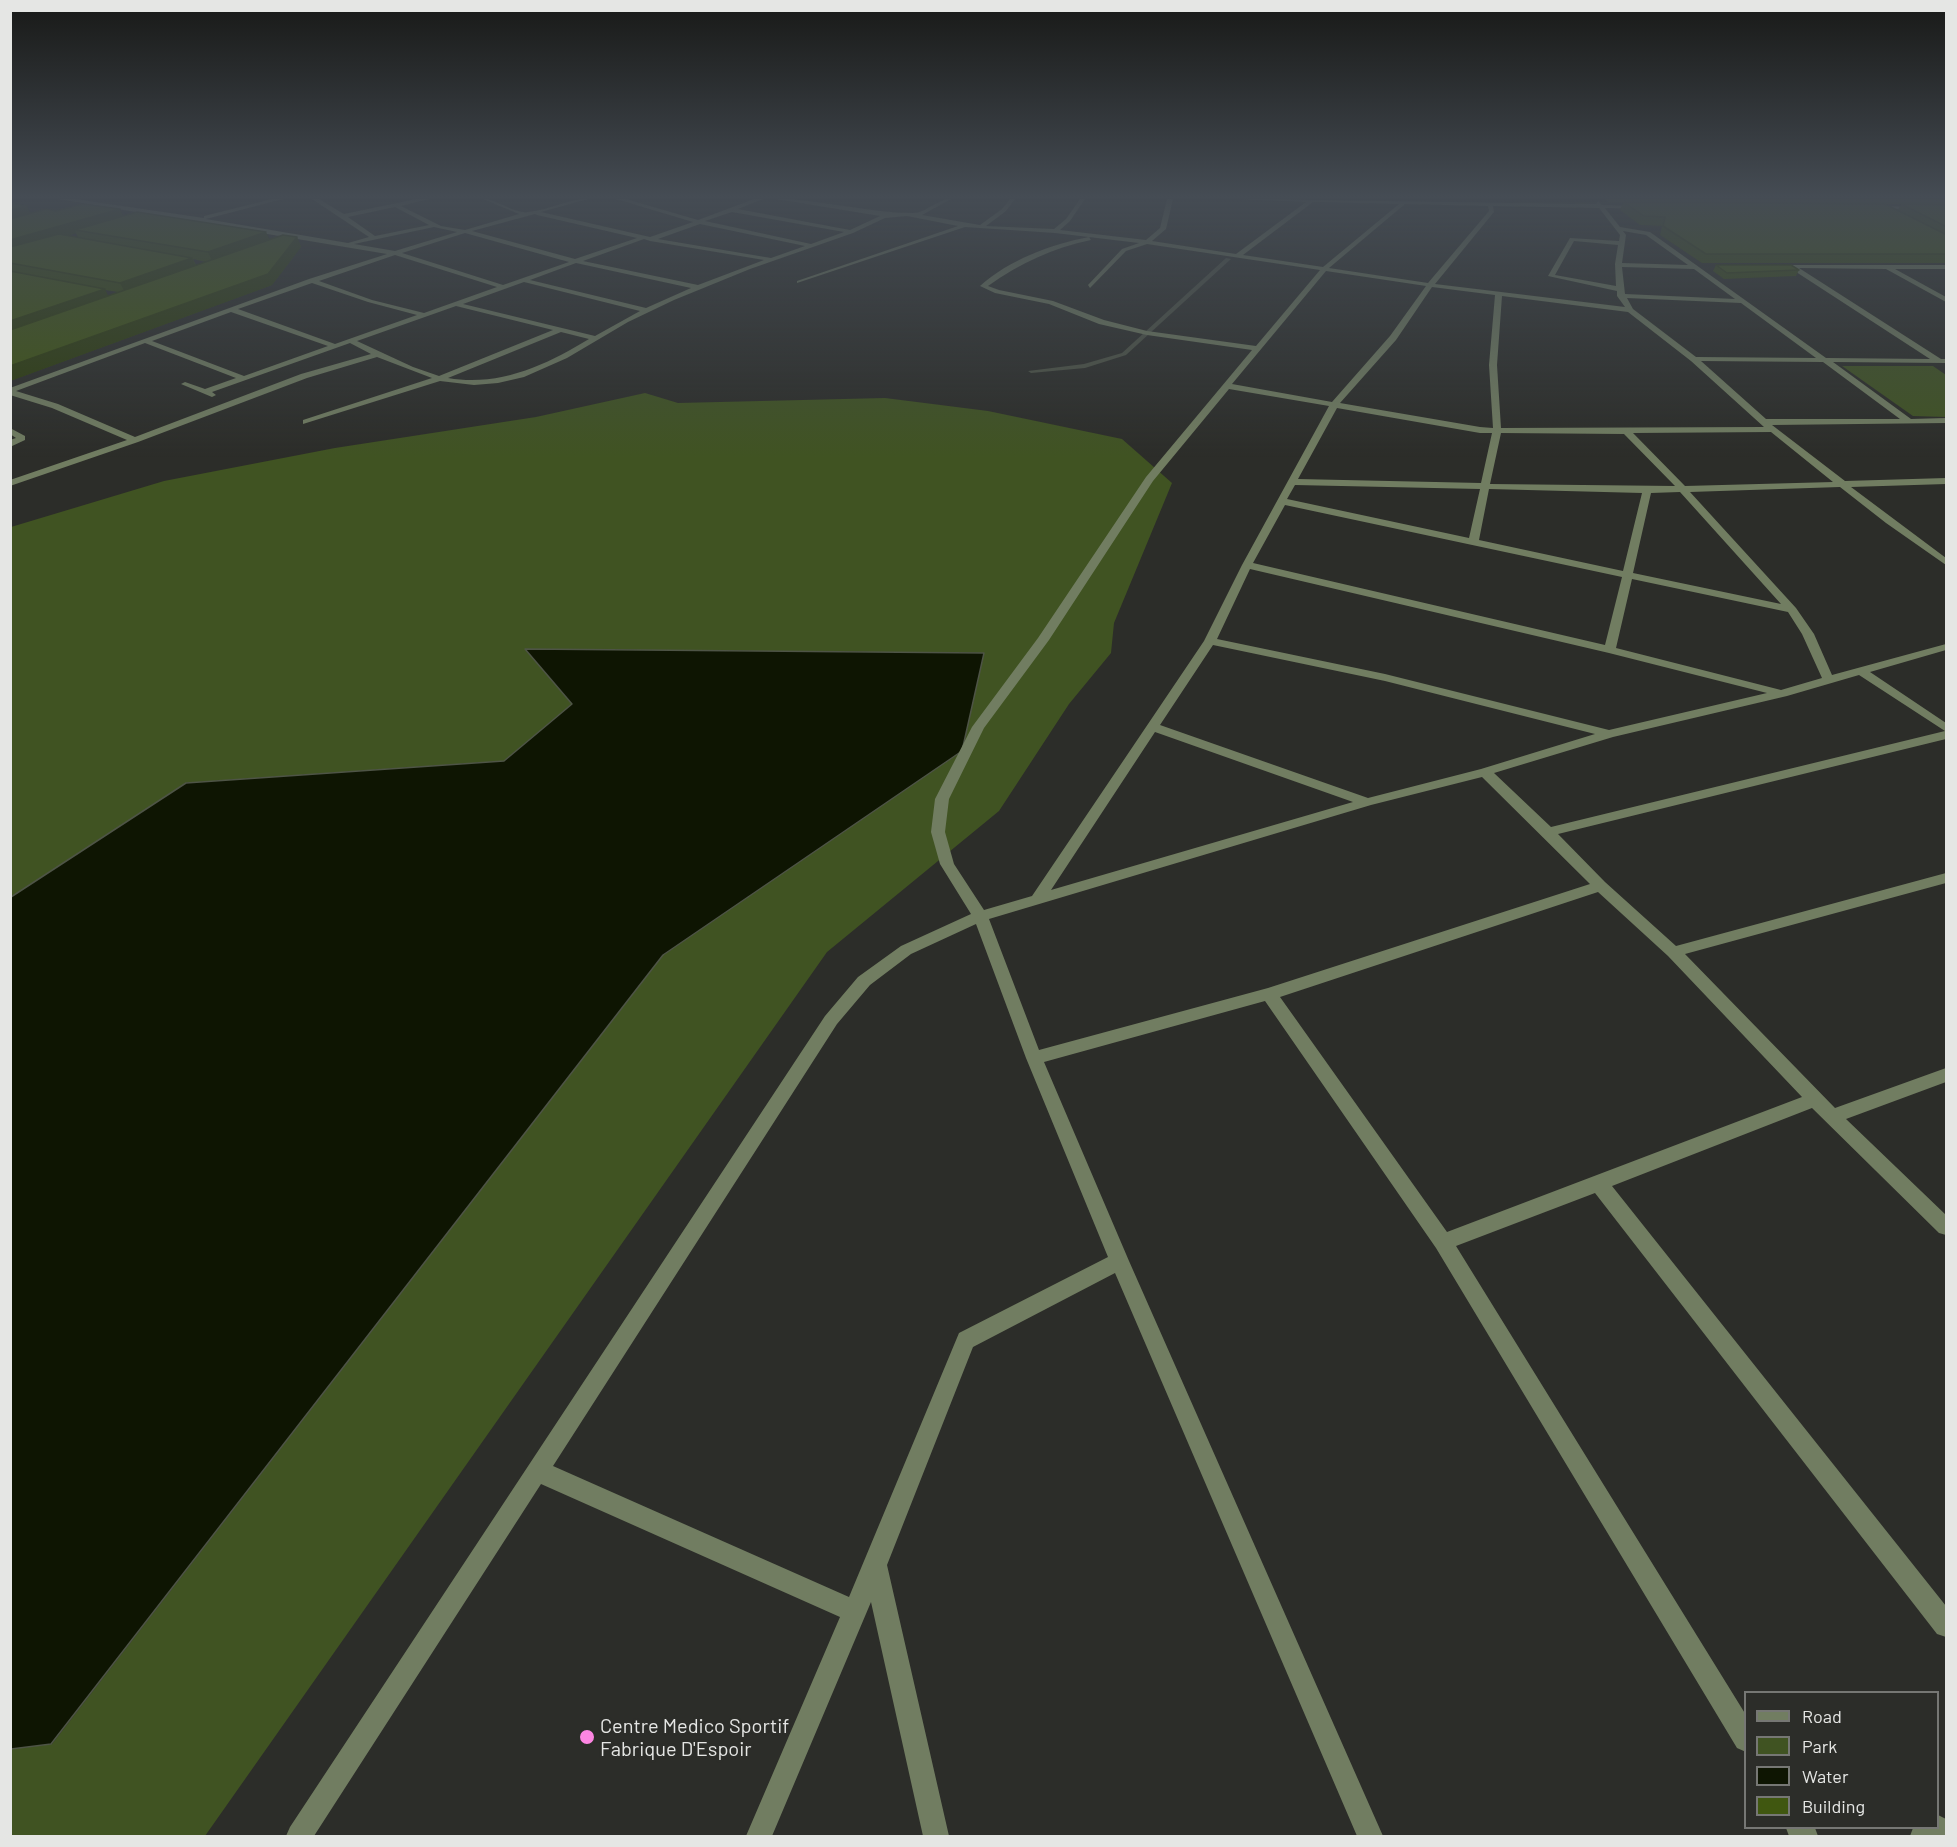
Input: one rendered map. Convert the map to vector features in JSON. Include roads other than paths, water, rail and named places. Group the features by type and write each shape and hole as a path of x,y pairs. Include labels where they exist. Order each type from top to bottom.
{"street":[{"path":"10,392 297,285"},
{"path":"326,285 370,301 425,315"},
{"path":"498,285 504,287"},
{"path":"205,392 509,285"},
{"path":"545,285 645,310"},
{"path":"690,285 698,287"},
{"path":"351,340 438,380 486,382 522,375 560,360 645,310 703,285"},
{"path":"984,285 997,292 1051,302 1102,322 1147,333 1258,349"},
{"path":"1311,285 1149,479 1042,640 978,727 942,799 938,832 947,864 980,916 1034,1059 1119,1261 1370,1836"},
{"path":"1037,899 1210,641 1246,566 1334,405 1393,338 1430,285"},
{"path":"1431,285 1630,310"},
{"path":"1591,285 1620,292 1744,301"},
{"path":"1620,285 1620,292 1630,310 1694,359 1764,422 1889,521 1947,562"},
{"path":"1721,285 1909,421"},
{"path":"1821,285 1944,363"},
{"path":"1921,285 1947,300"},
{"path":"1473,543 1497,431 1493,365 1499,294"},
{"path":"455,304 598,339"},
{"path":"233,310 334,346"},
{"path":"306,422 438,380 559,330"},
{"path":"146,341 243,378"},
{"path":"10,483 135,441 304,376 378,354"},
{"path":"1694,359 1944,363"},
{"path":"184,384 231,403"},
{"path":"1227,386 1460,428 1497,431 1773,429"},
{"path":"10,392 56,406 135,441"},
{"path":"1764,422 1947,421"},
{"path":"10,430 22,438 10,444"},
{"path":"1626,431 1683,489 1792,610 1808,634 1827,680"},
{"path":"1293,482 1647,490 1947,481"},
{"path":"1610,650 1647,490"},
{"path":"1281,501 1792,610"},
{"path":"1246,566 1610,650 1783,693"},
{"path":"1210,641 1385,678 1610,734"},
{"path":"299,1836 831,1020 864,981 906,951 980,916 1367,802 1485,772 1610,734 1783,693 1947,647"},
{"path":"1860,671 1947,728"},
{"path":"1153,728 1367,802"},
{"path":"1548,832 1947,735"},
{"path":"1485,772 1600,886 1673,952 1832,1117 1947,1227"},
{"path":"1673,952 1947,878"},
{"path":"1034,1059 1269,993 1600,886"},
{"path":"1269,993 1443,1242 1744,1736"},
{"path":"1832,1117 1947,1075"},
{"path":"1443,1242 1599,1184 1815,1099"},
{"path":"1599,1184 1947,1625"},
{"path":"759,1836 875,1565 966,1340 1119,1261"},
{"path":"538,1471 854,1611"},
{"path":"875,1565 936,1836"}],"water":[{"path":"525,649 984,653 962,751 663,955 51,1744 11,1749 11,897 186,783 504,761 572,704"}],"waterway":[{"path":"1031,371 1085,366 1124,354 1199,285"}],"place":[{"name":"Centre Medico Sportif Fabrique D'Espoir","path":"587,1737"}]}
